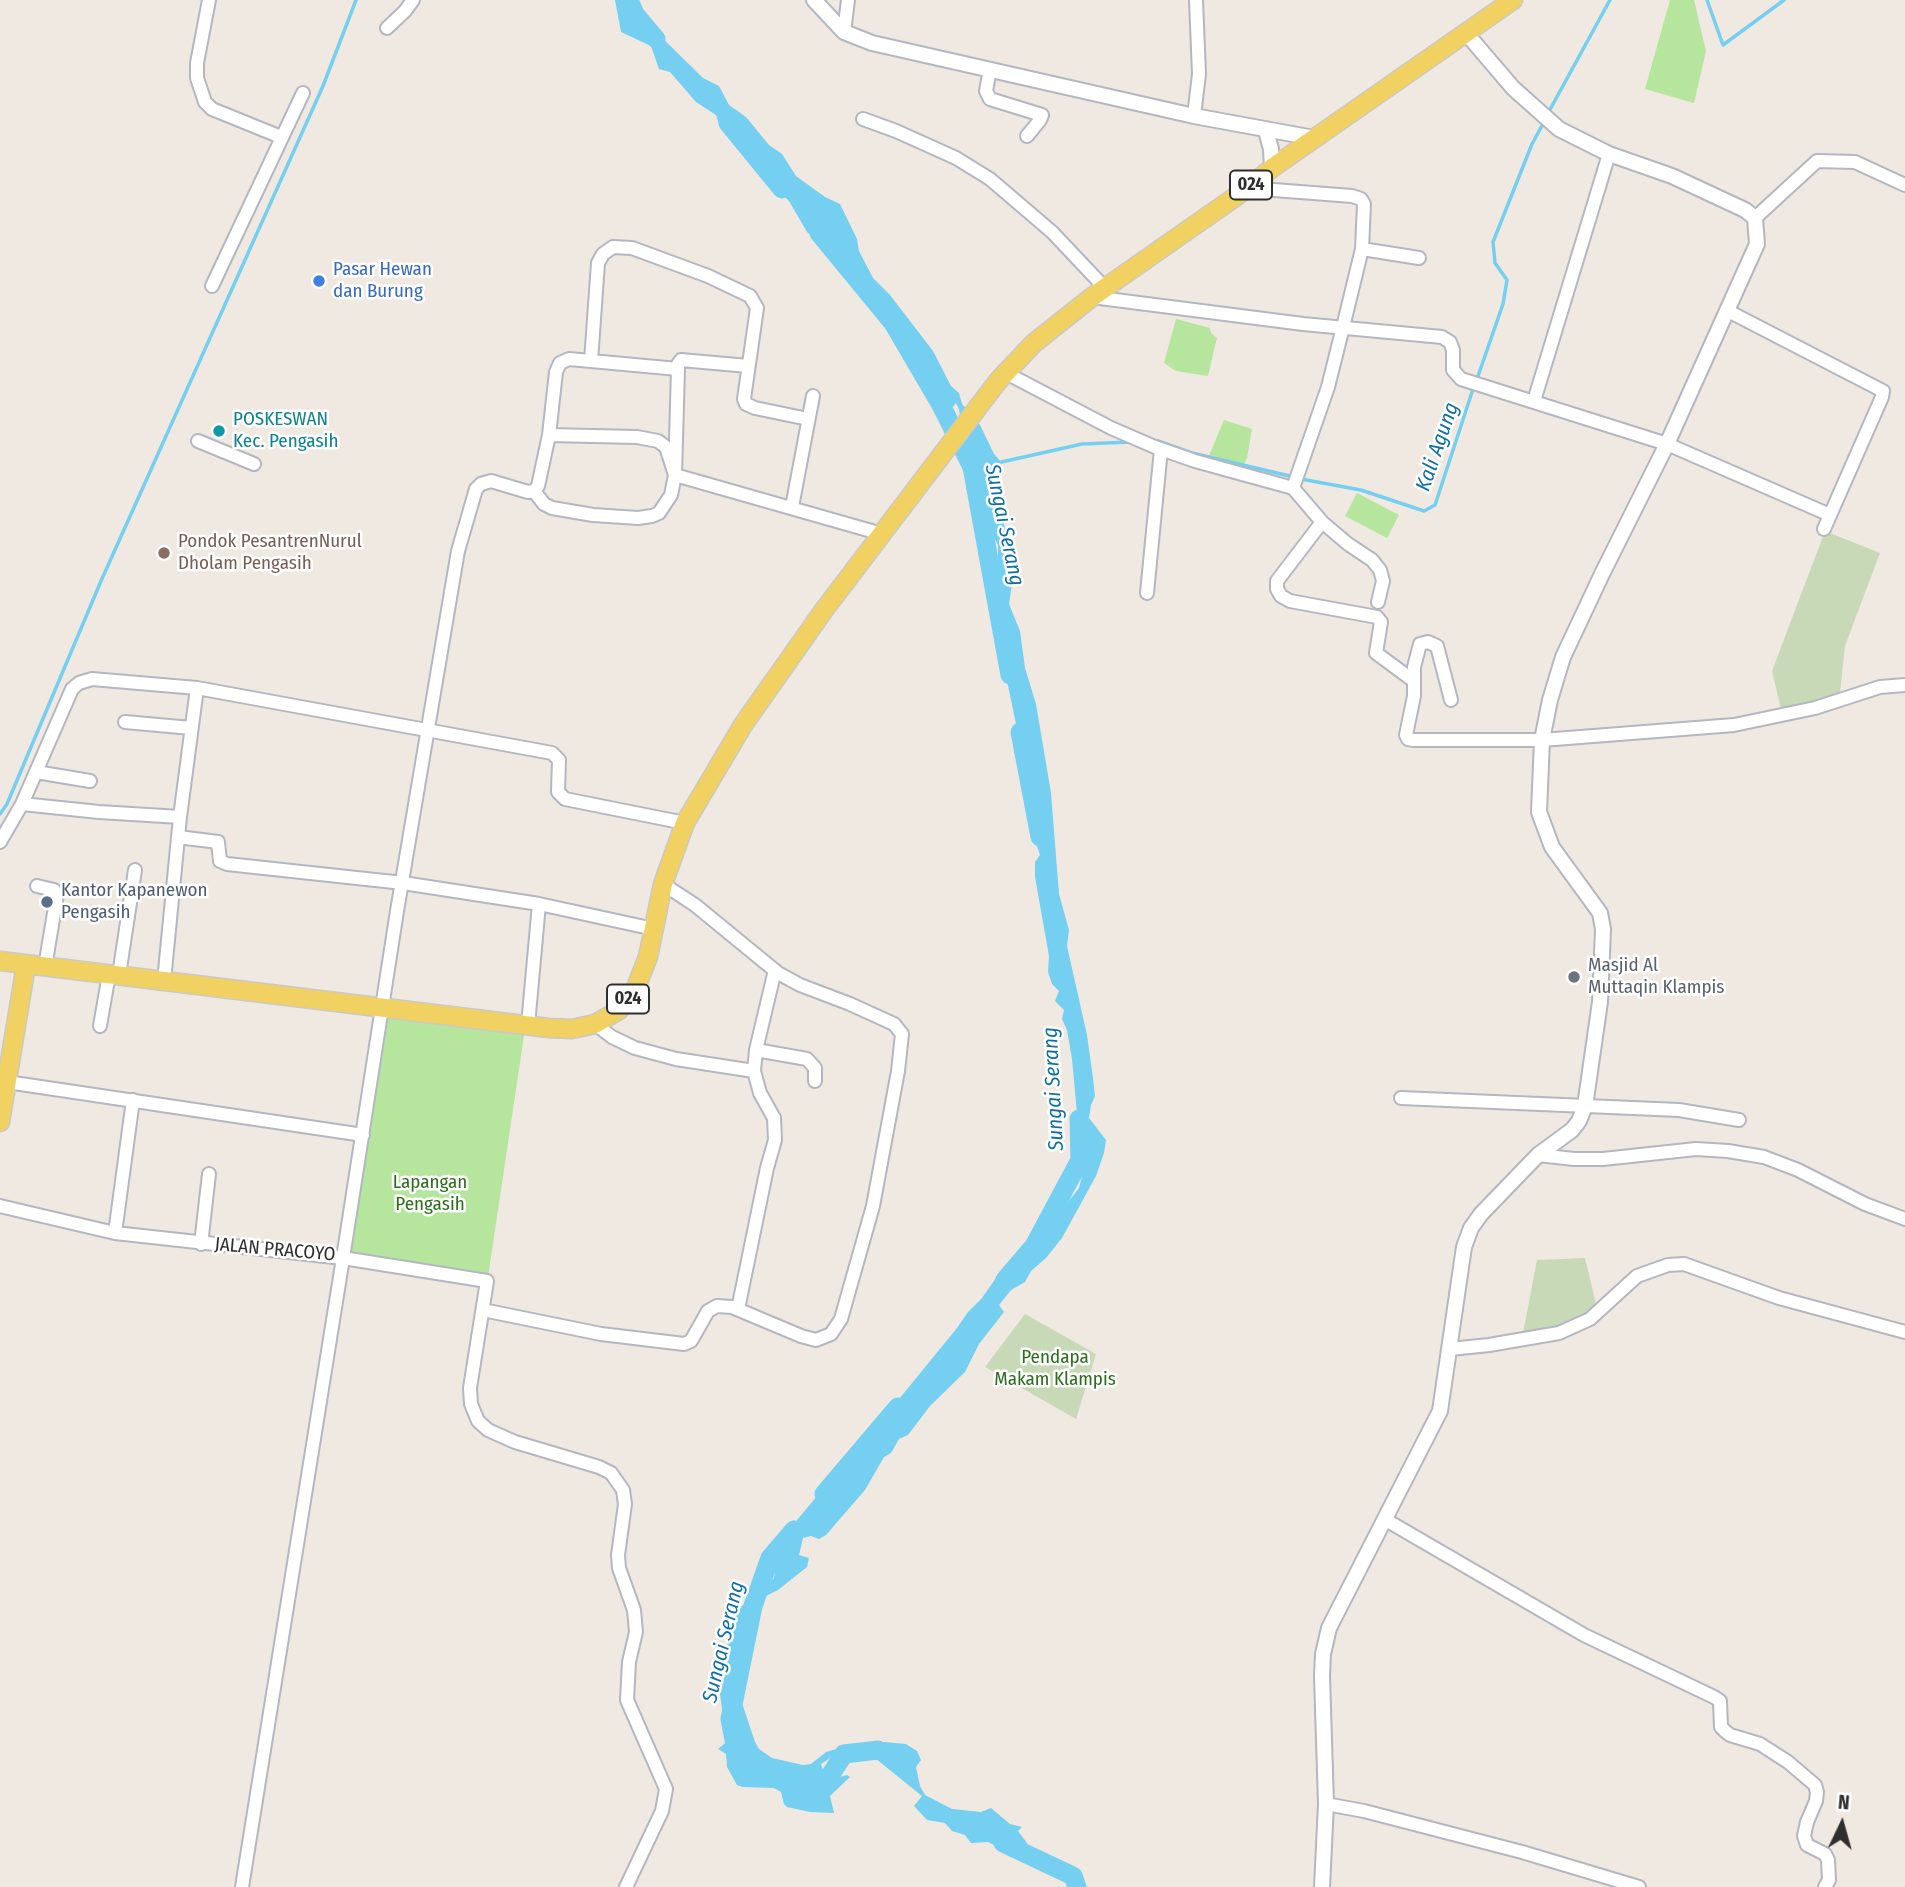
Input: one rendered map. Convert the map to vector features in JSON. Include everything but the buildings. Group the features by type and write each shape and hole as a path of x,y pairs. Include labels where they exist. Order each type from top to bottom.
{"main road":[{"name":"024","path":"26,965 572,1029 596,1024 619,1010 635,990 648,957 663,884 685,823 743,725 824,610 1002,377 1034,343 1099,293 1314,138 1513,0"},
{"path":"0,961 26,965 7,1039 7,1082 0,1122"}],"street":[{"path":"209,0 197,63 197,78 205,102 212,109 281,137"},
{"path":"814,0 844,32 872,43 1194,116 1314,138"},
{"path":"844,32 848,0"},
{"path":"1194,116 1199,74 1196,0"},
{"path":"387,28 412,1"},
{"path":"1322,1887 1326,1804 1323,1654 1329,1628 1440,1410 1464,1247 1471,1228 1538,1155 1572,1130 1585,1106 1600,1002 1602,929 1600,913 1552,847 1539,812 1542,740 1550,700 1563,656 1667,444 1757,244 1755,218 1745,210 1718,195 1578,140 1546,118 1513,88 1466,33"},
{"path":"990,69 986,91 990,99 1042,115 1027,136"},
{"path":"212,286 303,93"},
{"path":"863,119 956,158 989,179 1052,232 1099,293 1343,327 1442,337 1450,342 1453,350 1455,375 1468,382 1667,444 1830,515"},
{"path":"1266,131 1272,168"},
{"path":"1534,401 1609,154"},
{"path":"1755,218 1817,161 1855,162 1905,185"},
{"path":"1248,188 1352,196 1361,199 1364,204 1362,249 1343,327 1328,387 1294,486"},
{"path":"591,360 598,263 603,254 613,247 632,248 708,276 750,296 757,309 744,391 746,404 808,419"},
{"path":"1362,249 1419,258"},
{"path":"1728,311 1883,391 1824,529"},
{"path":"678,369 591,360 569,359 560,363 556,372 541,477 534,491 544,504 552,508 593,515 645,518 659,513 671,495 675,475 678,369 678,364 681,360 748,366"},
{"path":"1002,377 1158,448 1195,461 1294,486 1322,522 1372,560 1380,570 1383,581 1378,602"},
{"path":"792,507 813,396"},
{"path":"549,435 637,437 658,441 666,447 675,475"},
{"path":"198,441 254,464"},
{"path":"1147,593 1158,448"},
{"path":"675,475 882,534"},
{"name":"JALAN PRACOYO","path":"0,1206 115,1233 344,1258 402,883 458,551 476,489 481,484 491,481 528,492 534,491"},
{"path":"1322,522 1277,581 1281,596 1290,601 1377,617 1381,622 1376,653 1414,681"},
{"path":"1451,700 1437,646 1428,642 1420,644 1406,735 1408,739 1542,740 1734,725 1815,708 1880,687 1905,685"},
{"path":"0,842 22,804 72,689 79,683 92,679 197,688 552,753 559,760 558,792 565,799 685,823"},
{"path":"164,981 180,817 197,688"},
{"path":"125,722 191,728"},
{"path":"36,772 90,781"},
{"path":"22,804 99,813 180,817"},
{"path":"178,837 218,842 220,861 223,863 402,883 539,904 654,929"},
{"path":"100,1026 114,975 135,870"},
{"path":"483,1310 601,1334 684,1344 691,1341 711,1308 738,1309 816,1340 831,1334 841,1319 873,1206 902,1049 902,1034 894,1024 800,985 775,970 695,905 663,884"},
{"path":"37,886 54,890 57,895 45,967"},
{"path":"528,1025 539,904"},
{"path":"738,1309 776,1132 774,1118 760,1093 754,1071 756,1050 775,970"},
{"path":"596,1024 612,1037 635,1048 676,1059 754,1071"},
{"path":"756,1050 807,1059 815,1068 815,1081"},
{"path":"7,1082 363,1135"},
{"path":"1401,1098 1679,1110 1739,1120"},
{"path":"115,1233 133,1100"},
{"path":"1538,1155 1603,1159 1696,1149 1764,1157 1865,1204 1905,1219"},
{"path":"201,1244 209,1174"},
{"path":"242,1887 344,1258 486,1280 470,1388 471,1404 478,1421 488,1430 515,1442 599,1467 611,1474 622,1490 625,1504 618,1555 619,1568 634,1610 636,1632 629,1662 627,1700 666,1790 662,1811 626,1887"},
{"path":"1450,1349 1559,1333 1590,1319 1637,1276 1668,1265 1684,1264 1779,1298 1905,1332"},
{"path":"1386,1520 1584,1635 1720,1702 1721,1727 1724,1731 1760,1744 1788,1762 1815,1785 1816,1801 1804,1836 1807,1844 1825,1854 1828,1860 1829,1880 1825,1887"},
{"path":"1326,1804 1364,1811 1522,1852 1639,1887"}],"green space":[{"path":"1670,0 1694,0 1706,51 1694,103 1645,89"},
{"path":"1176,319 1210,328 1217,338 1208,376 1176,371 1164,363"},
{"path":"1224,420 1252,429 1247,458 1240,473 1206,463"},
{"path":"1357,493 1399,515 1387,538 1345,516"},
{"path":"1825,531 1880,553 1845,646 1840,693 1781,709 1772,671"},
{"name":"Lapangan Pengasih","path":"390,1009 525,1029 488,1277 349,1254"},
{"path":"1585,1258 1596,1304 1586,1315 1555,1329 1523,1333 1537,1260"},
{"name":"Pendapa Makam Klampis","path":"1025,1314 1096,1354 1076,1419 985,1367"}],"water":[{"path":"615,0 630,0 632,15 650,26 703,78 719,86 729,105 746,117 769,145 782,154 796,176 825,197 840,204 873,278 890,295 933,351 951,386 959,393 962,404 980,425 994,454 1002,463 1000,472 994,469 989,472 988,490 1002,515 1014,570 1009,604 1020,631 1025,668 1036,704 1051,793 1059,894 1069,930 1067,946 1087,1035 1093,1078 1095,1096 1089,1118 1106,1140 1104,1153 1096,1176 1062,1238 1031,1271 1025,1282 1011,1290 999,1305 1004,1312 979,1344 965,1372 930,1406 908,1435 899,1439 891,1453 884,1457 865,1490 826,1535 819,1539 811,1536 803,1538 799,1555 809,1558 807,1567 748,1609 739,1626 740,1647 734,1679 755,1742 759,1749 772,1758 803,1765 811,1764 826,1752 840,1748 884,1742 906,1744 917,1751 921,1760 916,1767 925,1795 952,1809 981,1812 991,1808 1010,1824 1022,1827 1018,1831 1027,1843 1025,1849 1029,1861 1020,1853 1022,1862 988,1842 971,1843 965,1835 952,1831 945,1823 927,1820 914,1806 922,1796 870,1754 838,1753 821,1764 825,1777 850,1777 830,1796 834,1813 787,1807 781,1792 774,1788 737,1785 727,1767 726,1754 718,1749 734,1736 733,1724 722,1709 719,1686 729,1636 727,1621 743,1605 762,1593 774,1578 778,1543 832,1478 853,1469 877,1435 886,1415 982,1298 1005,1265 1008,1268 1039,1251 1079,1188 1086,1160 1076,1137 1077,1113 1072,1059 1067,1030 1062,1019 1064,1010 1055,1001 1059,991 1052,984 1048,972 1049,956 1035,877 1035,862 1040,855 1032,841 1036,807 1031,768 1022,753 1005,671 1007,617 998,577 998,545 986,524 984,495 968,466 959,409 956,403 953,407 935,391 902,333 890,323 860,276 843,257 825,248 807,232 789,201 761,174 768,164 755,149 719,124 716,115 696,102 670,72 659,69 651,46 621,32"}],"waterway":[{"path":"0,814 7,804 101,581 323,86 356,0"},
{"name":"Sungai Serang","path":"629,0 635,14 656,39"},
{"name":"Kali Agung","path":"1547,115 1610,0"},
{"name":"Kali Agung","path":"1707,0 1723,45 1784,0"},
{"name":"Kali Agung","path":"1477,379 1503,304 1507,280 1495,263 1493,242 1532,144 1544,122"},
{"name":"Sungai Serang","path":"728,123 782,189"},
{"name":"Sungai Serang","path":"819,233 893,323 941,405 972,467 1010,675"},
{"name":"Kali Agung","path":"1301,479 1361,490 1424,511 1435,505 1474,386"},
{"name":"Kali Agung","path":"1152,441 1294,477"},
{"name":"Kali Agung","path":"997,463 1082,444 1131,442"},
{"name":"Sungai Serang","path":"1020,732 1040,837"},
{"name":"Sungai Serang","path":"1005,1280 1034,1246 1080,1160 1079,1119"},
{"name":"Sungai Serang","path":"824,1494 898,1407"},
{"name":"Sungai Serang","path":"738,1761 730,1719 753,1606 770,1558 794,1530"},
{"name":"Sungai Serang","path":"814,1793 818,1794 844,1754 878,1750"},
{"name":"Sungai Serang","path":"1003,1843 1073,1876 1077,1887"}],"place":[{"name":"Pasar Hewan dan Burung","path":"319,281"},
{"name":"POSKESWAN Kec. Pengasih","path":"219,431"},
{"name":"Pondok PesantrenNurul Dholam Pengasih","path":"164,553"},
{"name":"Kantor Kapanewon Pengasih","path":"47,902"},
{"name":"Masjid Al Muttaqin Klampis","path":"1574,977"}]}
